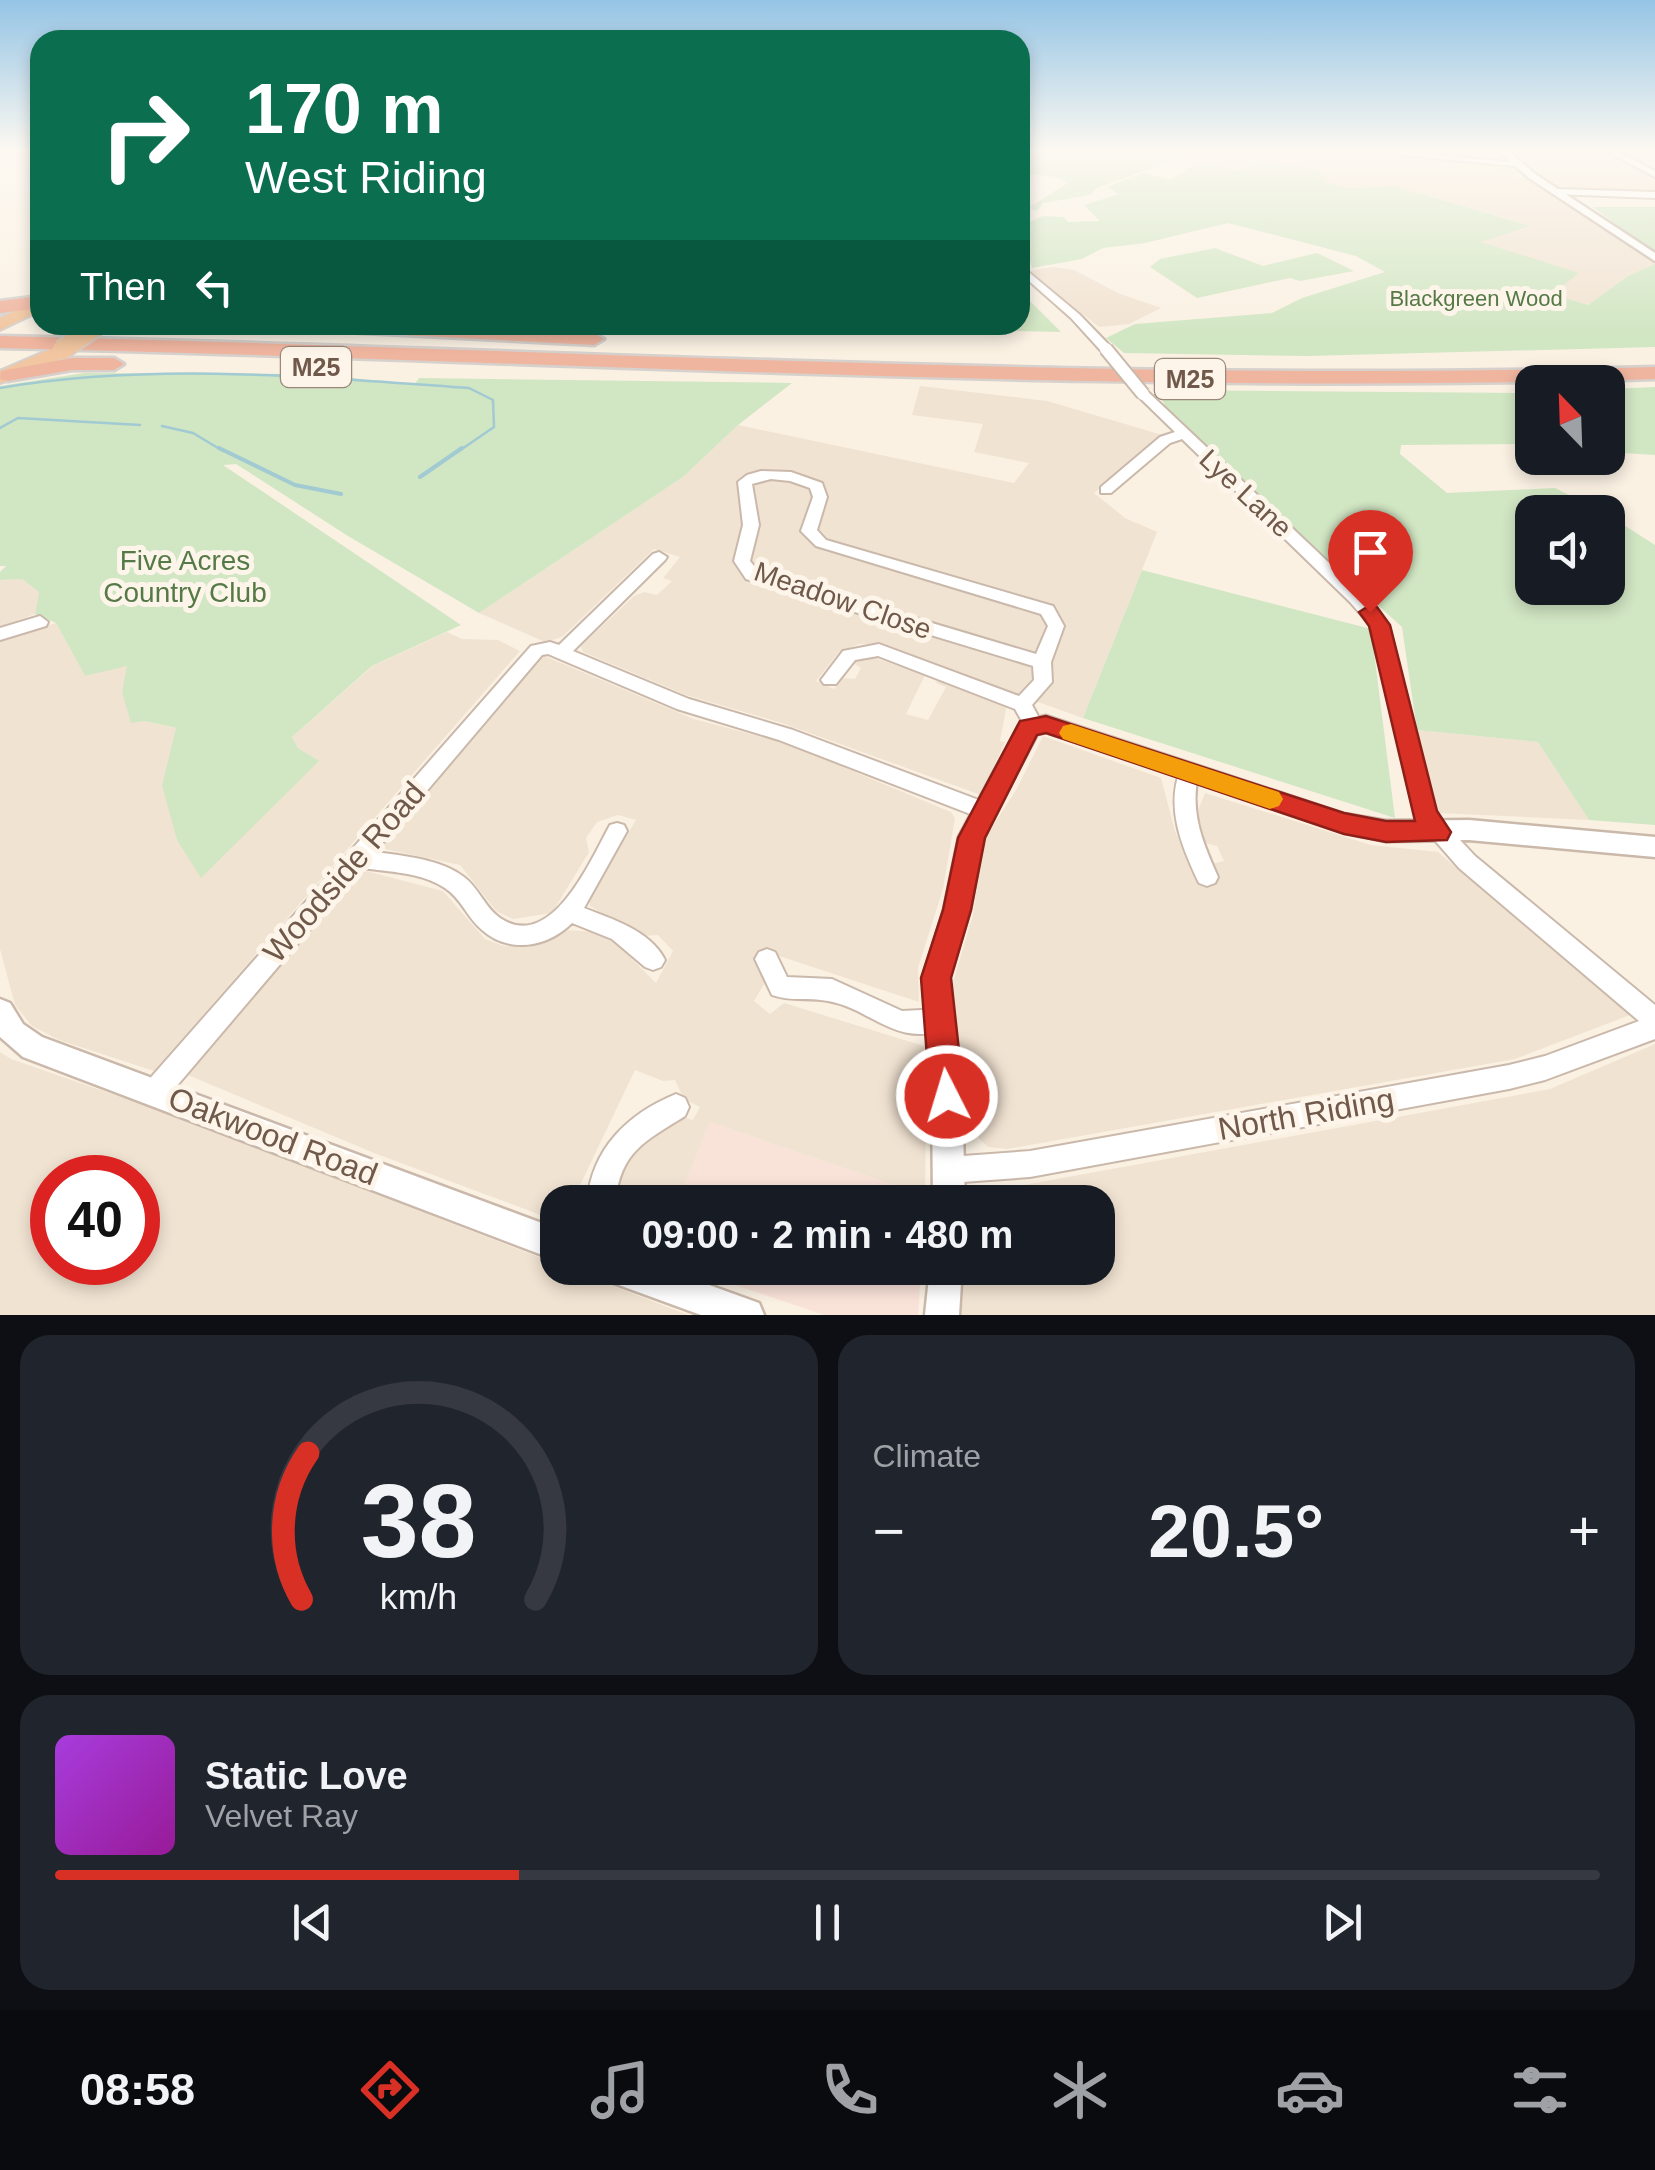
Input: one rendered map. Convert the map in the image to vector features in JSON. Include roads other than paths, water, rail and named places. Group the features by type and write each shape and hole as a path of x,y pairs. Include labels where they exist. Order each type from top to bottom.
{"highway":[{"path":"1,325 30,309"},
{"name":"M25","path":"1,325 30,326"},
{"name":"M25","path":"1,325 30,327"},
{"path":"3,376 62,350 84,335"},
{"name":"M25","path":"182,335 724,365 1266,380 1655,373"},
{"name":"M25","path":"276,335 1194,366 1655,358"},
{"name":"M25","path":"527,335 728,345 771,353"},
{"name":"M25","path":"3,376 84,364 626,370 724,365"}],"street":[{"path":"1588,212 1655,258"},
{"name":"Lye Lane","path":"1030,277 1075,316 1182,434 1356,598 1379,625 1424,814 1438,832"},
{"path":"1106,490 1165,440 1182,434"},
{"name":"Meadow Close","path":"1028,715 1043,682 1042,662 1056,626 1047,610 821,543 809,531 820,497 817,486 802,479 771,475 752,477 745,482 751,525 742,562 752,575 1042,662"},
{"path":"658,558 644,584 561,653 693,708 786,734 985,812"},
{"path":"0,634 40,622"},
{"name":"Woodside Road","path":"155,1092 533,652 543,648 561,653"},
{"path":"830,680 849,655 879,650 1046,724 1344,824 1386,832 1503,832 1655,846"},
{"path":"950,1185 936,978 939,960 957,910 971,838 1008,774 1028,715"},
{"path":"1189,772 1181,795 1184,824 1207,877"},
{"path":"356,858 431,871 450,879 484,920 510,934 538,934 552,929 571,912 617,830"},
{"path":"1438,832 1480,873 1655,1023"},
{"path":"571,912 620,932 652,960"},
{"path":"767,959 780,986 842,993 901,1022 941,1020"},
{"name":"Oakwood Road","path":"1,1018 12,1033 33,1047 540,1237"},
{"name":"North Riding","path":"950,1170 1030,1164 1510,1077 1546,1068 1655,1023"},
{"path":"602,1185 617,1149 634,1133 676,1107"},
{"path":"665,1285 747,1315"},
{"path":"942,1315 945,1285"}],"waterway":[{"path":"0,388 116,375 175,374 293,376 469,388 493,400 494,427 459,451"},
{"path":"0,428 18,418 140,425"},
{"path":"162,426 193,433 223,451"},
{"path":"219,448 295,485 341,494"},
{"path":"420,477 462,448"}],"park label":[{"name":"Blackgreen Wood","path":"1476,298"},
{"name":"Five Acres Country Club","path":"185,576"}]}
